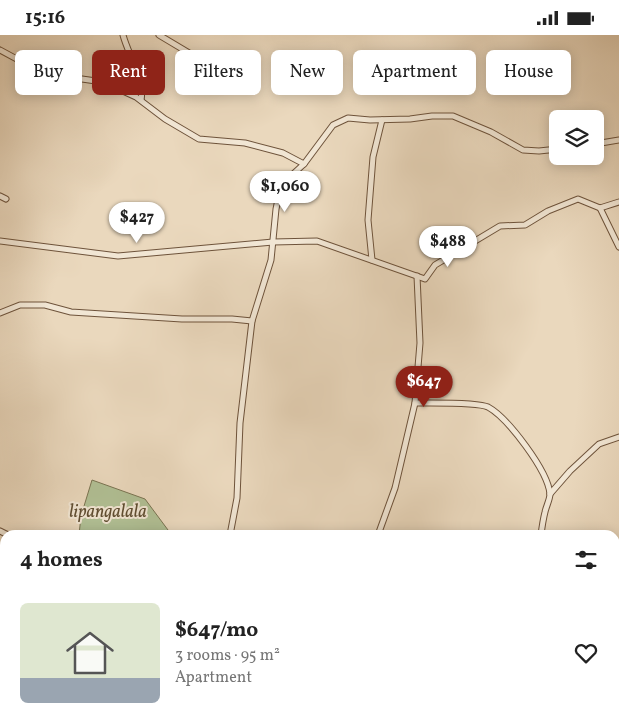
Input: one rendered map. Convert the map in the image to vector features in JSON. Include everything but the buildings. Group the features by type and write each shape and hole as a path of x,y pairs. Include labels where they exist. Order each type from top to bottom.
{"street":[{"path":"123,35 136,68 142,95 141,100"},
{"path":"159,35 184,50"},
{"path":"0,51 60,76 102,82 141,100 165,119 200,139 245,143 283,153 304,164"},
{"path":"231,530 237,498 240,423 252,321 271,260 276,209 282,185 304,164 333,125 348,118 382,120 453,116 491,132 523,150 549,150"},
{"path":"372,260 368,220 373,157 382,120"},
{"path":"604,143 619,141"},
{"path":"0,197 6,199"},
{"path":"0,241 118,256 273,242 317,241 425,279 435,265 500,226 525,225 548,211 578,199 600,208 619,202"},
{"path":"600,208 619,247"},
{"path":"378,530 396,488 415,403 420,343 417,276"},
{"path":"0,313 20,305 45,305 71,312 252,321"},
{"path":"415,403 452,403 487,406 505,421 529,450 545,478 550,495"},
{"path":"542,530 544,513 550,495 570,471 599,444 619,437"}],"green space":[{"name":"lipangalala","path":"92,480 145,499 168,530 80,530 81,516"}]}
